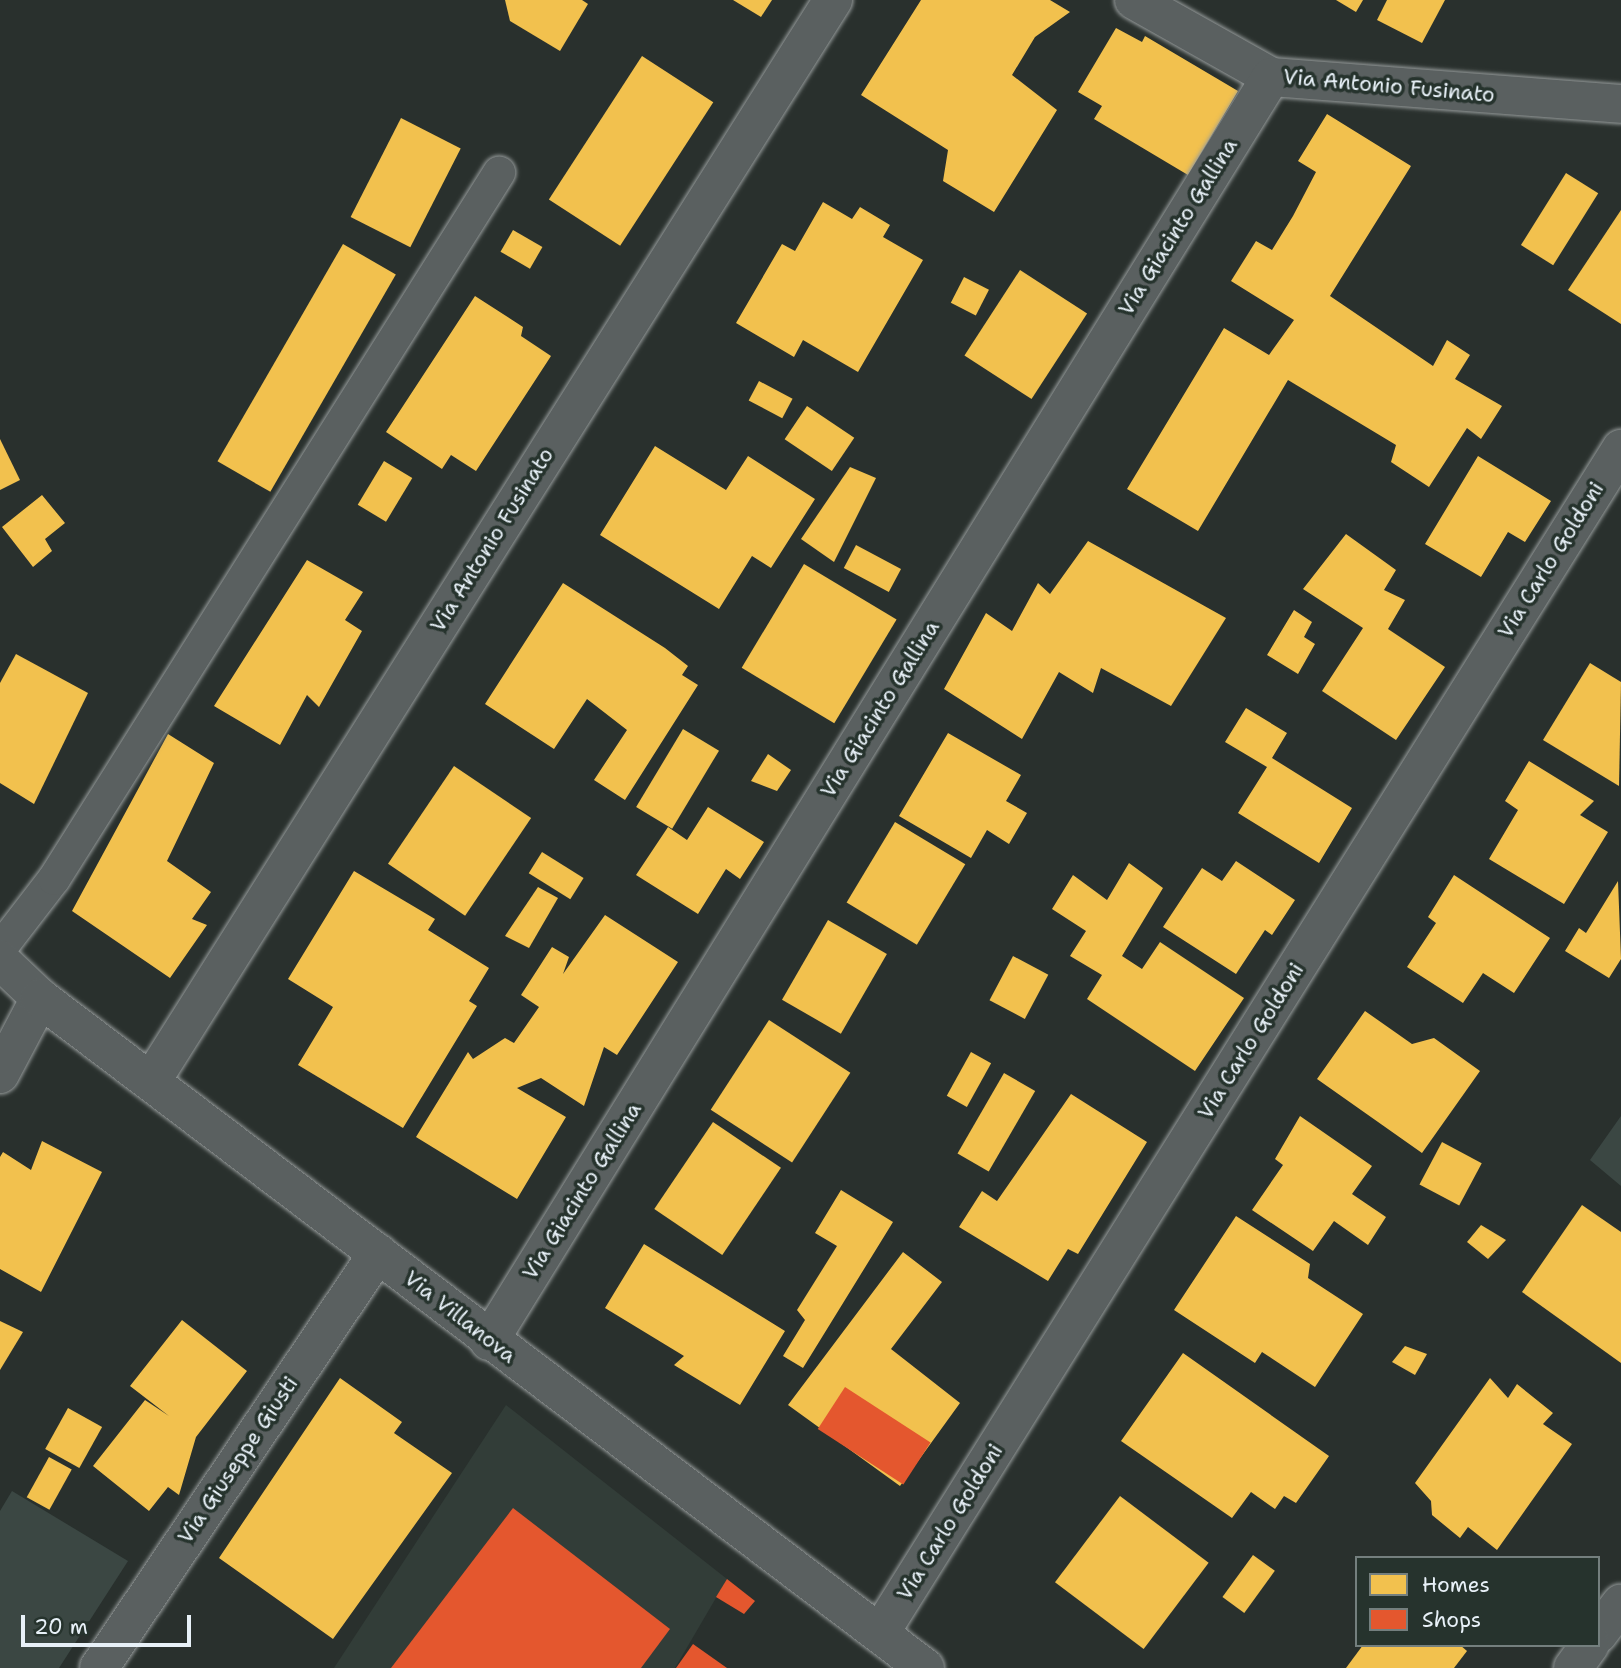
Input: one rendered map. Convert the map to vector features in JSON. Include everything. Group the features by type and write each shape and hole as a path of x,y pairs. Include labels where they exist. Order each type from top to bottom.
{"street":[{"name":"Via Antonio Fusinato","path":"152,1080 833,0"},
{"name":"Via Antonio Fusinato","path":"1135,0 1270,77 1621,104"},
{"name":"Via Giacinto Gallina","path":"489,1341 1270,77"},
{"name":"Via Carlo Goldoni","path":"880,1633 1621,449"},
{"name":"Via Villanova","path":"0,960 40,998 152,1080 489,1341 925,1668"},
{"path":"0,1074 40,998"},
{"name":"Via Giuseppe Giusti","path":"99,1668 378,1253"},
{"path":"1600,1631 1621,1604"},
{"path":"1573,1668 1589,1647"}],"lane":[{"path":"0,949 54,879 499,173"}],"shaded area":[{"path":"1621,1116 1621,1186 1590,1160"},
{"path":"506,1405 727,1579 675,1668 334,1668"},
{"path":"12,1491 128,1561 59,1668 0,1668 0,1511"}],"building: Homes":[{"path":"505,0 582,0 588,4 560,51 510,21"},
{"path":"733,0 772,0 761,17"},
{"path":"921,0 1050,0 1070,12 1035,37 1012,75 1057,110 994,212 943,181 948,150 861,95"},
{"path":"1336,0 1363,0 1356,12"},
{"path":"1387,0 1445,0 1422,43 1377,20"},
{"path":"1116,28 1142,42 1145,36 1238,91 1188,175 1094,119 1102,106 1078,92"},
{"path":"642,56 713,102 620,246 549,199"},
{"path":"1327,114 1411,166 1330,296 1433,366 1447,340 1470,355 1455,379 1502,406 1481,439 1467,428 1429,487 1391,462 1396,445 1288,380 1198,531 1127,489 1224,328 1269,355 1294,320 1231,281 1256,241 1272,250 1293,216 1316,172 1298,161"},
{"path":"401,118 461,148 410,247 351,217"},
{"path":"1566,173 1598,193 1553,265 1521,245"},
{"path":"823,202 852,219 860,207 890,225 883,237 923,260 858,372 803,340 794,357 736,323 782,244 795,251"},
{"path":"1621,210 1621,324 1568,290"},
{"path":"513,230 542,247 530,269 500,252"},
{"path":"343,244 396,274 270,492 218,461"},
{"path":"1020,270 1087,314 1032,399 964,356"},
{"path":"964,277 989,290 976,316 951,303"},
{"path":"475,296 523,327 521,336 551,356 476,471 451,455 442,469 386,432"},
{"path":"759,381 793,399 782,418 749,400"},
{"path":"807,406 854,438 832,471 785,439"},
{"path":"0,439 20,480 0,490"},
{"path":"655,446 726,490 748,456 815,499 771,568 752,556 719,609 600,535"},
{"path":"1478,456 1551,501 1525,542 1508,532 1481,577 1425,544"},
{"path":"384,461 412,478 386,522 358,505"},
{"path":"850,467 876,478 834,562 801,539"},
{"path":"42,495 65,523 45,539 52,551 33,567 2,527"},
{"path":"1346,534 1396,570 1384,590 1405,600 1388,629 1445,667 1396,740 1322,691 1363,628 1303,589"},
{"path":"1088,541 1226,618 1171,706 1101,668 1093,693 1059,672 1022,739 944,689 986,613 1012,631 1038,583 1050,594"},
{"path":"856,545 901,569 889,592 844,568"},
{"path":"307,560 363,592 345,620 362,631 319,707 307,695 280,745 214,706"},
{"path":"804,564 897,620 834,723 742,668"},
{"path":"563,583 665,648 688,666 682,675 698,685 625,800 594,780 627,730 587,699 554,749 485,704"},
{"path":"1294,610 1312,622 1304,637 1315,644 1298,674 1267,655"},
{"path":"16,654 88,693 34,804 0,783 0,683"},
{"path":"1590,663 1621,682 1619,786 1543,740"},
{"path":"1246,708 1287,733 1272,758 1352,808 1319,863 1238,813 1267,767 1225,742"},
{"path":"683,729 719,751 672,829 636,807"},
{"path":"948,733 1021,775 1006,801 1027,813 1009,844 987,830 971,858 899,816"},
{"path":"168,734 214,763 167,861 211,892 192,919 207,925 170,978 72,911"},
{"path":"768,754 791,770 777,791 751,781"},
{"path":"1529,761 1594,801 1580,815 1608,832 1564,904 1489,859 1518,810 1505,801"},
{"path":"454,766 531,818 465,916 388,864"},
{"path":"708,807 764,842 740,879 726,869 698,914 636,875 668,827 687,840"},
{"path":"895,822 965,864 917,945 847,903"},
{"path":"542,852 584,878 570,899 529,873"},
{"path":"1236,861 1295,900 1272,935 1265,930 1236,974 1163,927 1202,868 1222,881"},
{"path":"1129,863 1163,888 1122,956 1142,969 1160,942 1244,998 1195,1071 1087,999 1102,975 1070,956 1086,931 1052,909 1073,875 1107,900"},
{"path":"354,871 435,919 428,930 489,968 469,1001 477,1006 403,1128 298,1065 333,1007 288,979"},
{"path":"1454,875 1550,938 1514,993 1483,973 1463,1003 1407,967 1436,923 1428,917"},
{"path":"1618,881 1621,959 1609,978 1565,951 1579,928 1586,933"},
{"path":"538,887 558,898 529,948 505,936"},
{"path":"605,915 678,962 617,1055 604,1047 584,1106 541,1078 517,1088 566,1117 517,1199 416,1137 468,1052 473,1059 505,1038 514,1043 539,1007 521,995 552,947 569,957 563,974"},
{"path":"828,920 887,954 841,1034 782,1000"},
{"path":"1013,956 1048,975 1025,1019 990,1000"},
{"path":"1365,1011 1412,1044 1434,1038 1480,1071 1422,1153 1317,1079"},
{"path":"769,1020 850,1073 792,1163 711,1110"},
{"path":"971,1052 991,1063 967,1107 947,1096"},
{"path":"1004,1073 1035,1091 989,1172 958,1154"},
{"path":"1071,1094 1147,1142 1078,1254 1068,1249 1048,1281 959,1227 982,1191 997,1201"},
{"path":"1300,1116 1372,1166 1352,1194 1386,1217 1368,1245 1334,1221 1313,1251 1252,1210 1283,1165 1275,1159"},
{"path":"713,1122 781,1168 722,1255 654,1209"},
{"path":"42,1141 102,1172 41,1292 0,1269 0,1157 3,1152 31,1170"},
{"path":"1442,1142 1482,1163 1459,1206 1419,1184"},
{"path":"841,1190 893,1222 803,1368 783,1356 805,1320 797,1310 837,1246 815,1233"},
{"path":"1582,1205 1621,1232 1621,1363 1522,1292"},
{"path":"1236,1216 1310,1264 1308,1278 1363,1314 1315,1387 1262,1352 1255,1363 1174,1310"},
{"path":"1481,1225 1506,1240 1488,1259 1467,1242"},
{"path":"644,1244 785,1331 740,1405 674,1365 684,1356 605,1308"},
{"path":"903,1252 942,1282 891,1349 960,1403 900,1486 788,1405"},
{"path":"182,1320 247,1371 196,1437 179,1495 168,1487 149,1511 93,1466 145,1400 169,1416 130,1386"},
{"path":"0,1321 23,1332 0,1370"},
{"path":"1405,1346 1427,1354 1415,1375 1392,1362"},
{"path":"1183,1353 1329,1456 1296,1503 1284,1496 1275,1509 1251,1492 1232,1518 1121,1441"},
{"path":"340,1378 402,1422 394,1433 452,1473 333,1639 219,1558"},
{"path":"1490,1378 1508,1398 1517,1384 1553,1413 1543,1424 1572,1444 1497,1550 1468,1527 1460,1538 1432,1515 1431,1501 1415,1483"},
{"path":"68,1408 102,1427 79,1468 45,1449"},
{"path":"49,1457 72,1470 49,1510 27,1497"},
{"path":"1120,1496 1209,1563 1144,1649 1055,1582"},
{"path":"1253,1555 1275,1571 1244,1613 1222,1597"},
{"path":"1362,1647 1462,1647 1467,1651 1454,1668 1346,1668"}],"building: Shops":[{"path":"845,1387 931,1443 903,1484 818,1429"},
{"path":"513,1508 670,1629 641,1668 391,1668"},
{"path":"727,1579 755,1601 744,1614 716,1597"},
{"path":"693,1644 727,1668 676,1668"}]}
